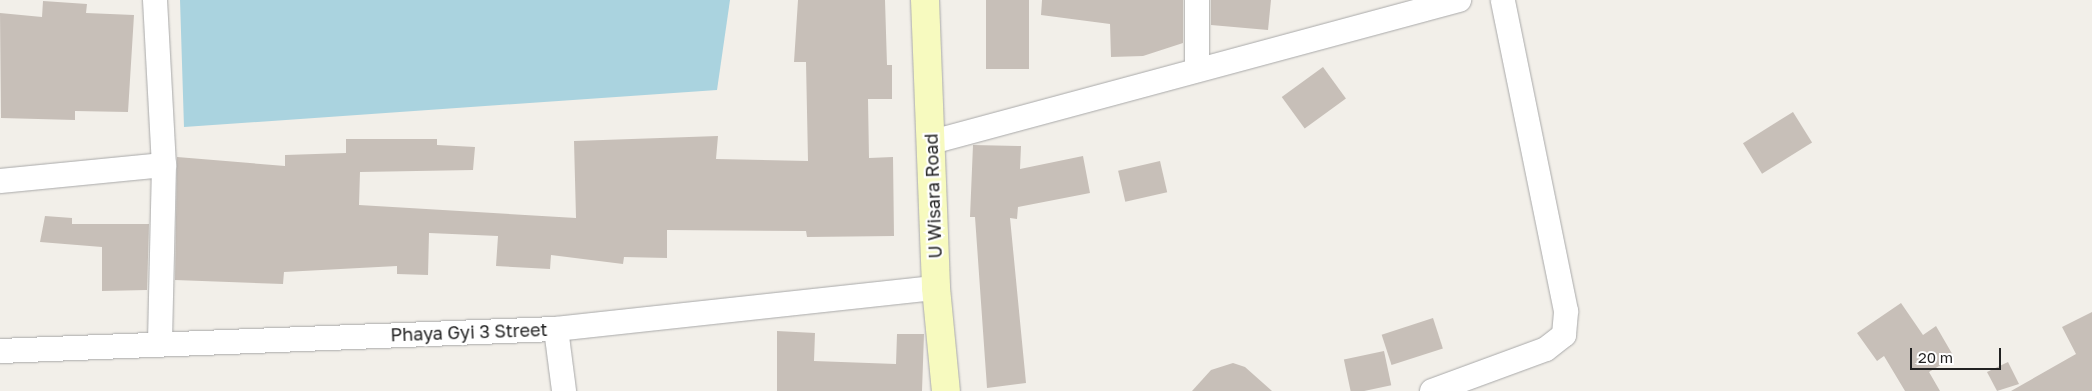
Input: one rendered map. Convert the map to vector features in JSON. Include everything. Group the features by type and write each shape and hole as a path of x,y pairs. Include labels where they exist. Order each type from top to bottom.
{"street":[{"path":"155,0 164,165 160,342"},
{"name":"U Wisara Road","path":"925,0 932,142 936,288 946,391"},
{"path":"1197,0 1197,68"},
{"path":"932,142 1197,68 1459,0"},
{"path":"1432,391 1546,349 1564,335 1566,311 1503,0"},
{"path":"0,181 164,165"},
{"name":"Phaya Gyi 3 Street","path":"0,351 160,342 556,330 936,288"},
{"path":"556,330 564,391"}],"water":[{"path":"180,0 730,0 717,90 184,127"}],"building":[{"path":"798,0 885,0 887,65 892,65 892,99 868,99 869,158 893,157 894,236 807,237 806,231 667,230 667,258 624,257 623,264 551,255 550,269 496,266 498,236 429,233 428,275 397,274 397,266 284,272 283,284 175,280 177,157 285,166 285,155 346,153 346,139 437,139 437,145 475,147 473,170 360,172 359,205 576,218 574,141 718,136 716,159 808,161 806,62 794,62"},
{"path":"986,0 1029,0 1029,69 986,69"},
{"path":"1042,0 1183,0 1183,43 1143,56 1111,57 1110,24 1041,15"},
{"path":"1211,0 1271,0 1268,30 1211,25"},
{"path":"43,1 87,4 86,13 134,15 128,112 75,111 75,120 1,118 0,13 42,17"},
{"path":"1323,67 1346,99 1305,129 1282,97"},
{"path":"1793,112 1812,143 1762,174 1743,143"},
{"path":"973,145 1021,146 1020,169 1083,156 1090,193 1018,207 1017,219 1010,218 1026,383 987,388 975,217 970,217"},
{"path":"1160,161 1167,192 1125,202 1118,171"},
{"path":"45,216 72,218 72,224 149,224 147,290 102,291 102,247 40,242"},
{"path":"1901,303 1923,335 1936,326 1954,357 1929,372 1940,391 1905,391 1884,356 1877,361 1857,333"},
{"path":"2092,312 2092,391 2011,391 2076,354 2062,327"},
{"path":"1433,318 1443,348 1392,365 1382,335"},
{"path":"777,331 815,333 814,361 896,364 897,334 924,334 922,391 777,391"},
{"path":"1384,351 1391,385 1364,391 1351,391 1344,360"},
{"path":"2008,362 2019,384 1997,391 1987,372"},
{"path":"1233,363 1245,367 1272,391 1192,391 1211,370"}]}
